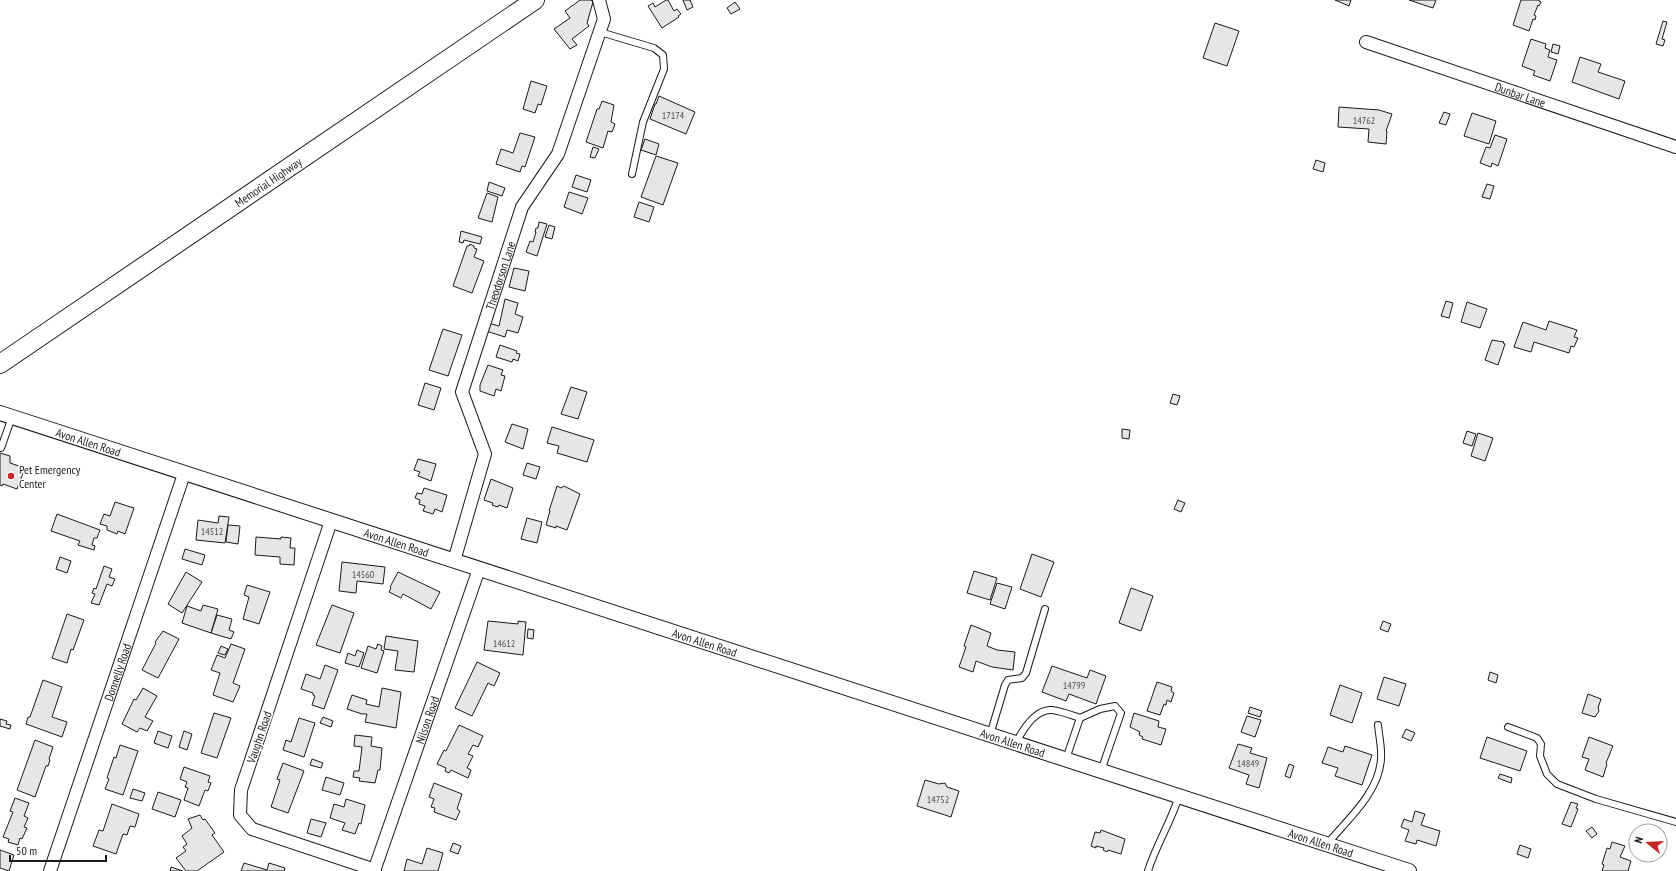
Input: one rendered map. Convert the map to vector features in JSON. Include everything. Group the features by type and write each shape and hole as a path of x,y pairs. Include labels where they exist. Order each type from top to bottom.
{"main road":[{"name":"Memorial Highway","path":"0,364 535,0"}],"street":[{"name":"Theodorson Lane","path":"454,561 485,454 462,392 522,207 558,154 604,19 599,0"},
{"name":"Dunbar Lane","path":"1366,42 1676,147"},
{"name":"Avon Allen Road","path":"6,415 1409,871"},
{"name":"Donnelly Road","path":"50,871 184,474"},
{"name":"Vaughn Road","path":"331,521 241,790 240,815 252,829 374,870"},
{"name":"Nilson Road","path":"374,870 479,569"}],"lane":[{"path":"600,32 654,48 663,55 664,69 643,122 632,174"},
{"path":"1,448 6,415"},
{"path":"990,735 1005,685 1008,680 1022,678 1026,673 1045,609"},
{"path":"1016,743 1022,731 1039,713 1050,710 1080,718 1100,708 1115,706 1121,713 1101,771"},
{"path":"1066,760 1080,718"},
{"path":"1327,844 1357,810 1375,785 1381,760 1378,725"},
{"path":"1508,728 1537,738 1541,744 1540,756 1547,774 1557,784 1596,799 1676,822"},
{"path":"1148,871 1159,840 1174,812 1179,796"}],"building":[{"path":"580,0 591,0 593,2 587,23 589,26 572,39 577,45 570,49 554,29 570,18 565,11"},
{"path":"668,0 674,11 677,9 681,14 678,16 679,17 662,28 648,6 653,3 655,7"},
{"path":"683,0 690,0 693,7 687,10"},
{"path":"1335,0 1351,0 1349,6"},
{"path":"1409,0 1436,0 1433,8"},
{"path":"1521,0 1539,0 1541,2 1539,6 1538,5 1534,15 1536,16 1535,20 1533,19 1529,31 1513,25"},
{"path":"735,2 740,9 731,14 727,8"},
{"path":"1663,21 1667,22 1662,39 1665,40 1663,46 1656,44"},
{"path":"1215,23 1239,31 1227,66 1203,58"},
{"path":"1531,39 1546,44 1545,48 1550,50 1548,57 1557,60 1550,81 1533,75 1535,71 1522,66"},
{"path":"1553,44 1560,46 1558,54 1551,52"},
{"path":"1580,57 1601,64 1598,72 1625,81 1619,99 1572,82"},
{"path":"531,81 547,86 541,105 538,104 535,113 523,109"},
{"path":"659,96 695,112 686,134 650,119"},
{"path":"602,101 614,105 611,122 615,124 612,132 608,131 603,148 586,142 597,109 599,109"},
{"path":"1339,107 1379,110 1392,114 1386,131 1386,144 1368,142 1369,129 1338,127"},
{"path":"1444,112 1450,114 1446,125 1439,123"},
{"path":"1472,113 1496,121 1489,144 1464,136"},
{"path":"520,133 535,137 525,167 522,166 520,172 496,164 501,149 513,153"},
{"path":"1495,135 1507,139 1498,166 1492,163 1491,167 1480,163 1486,147 1490,148"},
{"path":"645,139 659,144 656,155 641,150"},
{"path":"593,147 599,149 595,158 590,157"},
{"path":"656,156 678,163 663,205 641,197"},
{"path":"1316,160 1325,163 1323,172 1313,169"},
{"path":"576,175 591,180 587,192 572,187"},
{"path":"489,182 505,188 502,196 487,191"},
{"path":"1487,184 1494,186 1490,199 1482,197"},
{"path":"569,192 588,198 582,214 564,207"},
{"path":"487,193 498,197 492,222 478,218"},
{"path":"639,202 654,207 649,222 634,217"},
{"path":"539,222 547,224 537,256 526,252 530,241 533,242"},
{"path":"549,225 555,227 552,239 545,237"},
{"path":"461,231 482,237 480,244 464,240 463,243 459,242"},
{"path":"470,244 477,249 474,257 484,261 472,293 453,286 467,246"},
{"path":"514,268 529,271 525,291 509,287"},
{"path":"505,299 518,303 515,314 523,317 518,333 507,330 505,337 486,331 488,323 499,326"},
{"path":"1446,301 1453,303 1449,318 1441,316"},
{"path":"1467,302 1487,309 1480,328 1461,322"},
{"path":"1549,321 1577,330 1574,337 1578,338 1574,347 1571,346 1569,353 1534,342 1531,352 1514,347 1523,322 1546,330"},
{"path":"443,329 462,335 448,376 429,370"},
{"path":"1492,340 1504,342 1503,343 1505,344 1498,365 1485,360"},
{"path":"500,345 517,351 516,353 520,354 518,361 513,359 512,362 496,357"},
{"path":"488,365 503,370 501,375 505,376 501,391 496,389 494,396 480,391 480,385"},
{"path":"425,383 441,388 434,410 418,405"},
{"path":"571,387 587,392 578,419 561,414"},
{"path":"1173,394 1180,396 1177,405 1170,403"},
{"path":"512,424 528,429 523,449 505,442"},
{"path":"552,427 594,440 587,462 557,453 559,446 547,443"},
{"path":"1122,429 1130,430 1129,439 1122,438"},
{"path":"1467,431 1476,434 1472,446 1463,443"},
{"path":"1478,433 1493,438 1485,461 1471,456"},
{"name":"Pet Emergency Center","path":"0,453 10,456 10,463 25,468 17,489 3,484 2,486 0,485"},
{"path":"418,459 436,464 431,481 418,476 420,472 414,470"},
{"path":"527,463 540,467 536,479 523,475"},
{"path":"491,479 513,488 507,508 499,505 498,507 492,505 493,503 484,500"},
{"path":"557,486 561,488 564,486 580,494 567,530 556,526 556,528 546,525"},
{"path":"424,488 447,495 442,512 435,509 433,514 423,511 425,506 419,504 420,500 415,498 417,493 422,494"},
{"path":"1178,500 1185,503 1181,512 1174,509"},
{"path":"115,502 134,508 125,534 118,531 117,534 107,530 107,526 100,524 104,514 110,516"},
{"path":"57,514 100,530 97,538 94,538 92,545 95,546 94,550 78,545 80,541 51,531"},
{"path":"219,516 229,517 225,543 196,540 198,520 218,523"},
{"path":"527,518 542,522 537,543 521,539"},
{"path":"228,525 240,526 238,544 226,542"},
{"path":"256,537 281,539 281,537 291,538 290,548 295,548 294,565 280,564 280,557 255,555"},
{"path":"185,549 205,555 202,565 182,559"},
{"path":"1032,554 1054,562 1041,597 1020,589"},
{"path":"60,557 71,561 67,573 56,569"},
{"path":"342,562 385,567 383,584 357,581 356,593 339,591"},
{"path":"104,566 112,569 109,577 115,579 112,586 107,584 99,605 91,603 95,594 92,593 94,588 96,589"},
{"path":"974,571 997,578 990,600 967,593"},
{"path":"186,572 202,582 182,613 168,604"},
{"path":"398,572 440,592 431,609 403,594 401,598 389,592"},
{"path":"997,583 1012,587 1005,609 990,604"},
{"path":"247,585 270,592 259,624 243,619 249,597 244,595"},
{"path":"1131,588 1153,596 1141,631 1119,623"},
{"path":"203,605 218,609 211,633 182,623 187,606 201,611"},
{"path":"332,605 354,613 340,653 316,645"},
{"path":"67,614 84,620 73,650 71,649 67,663 52,658"},
{"path":"217,615 232,619 229,630 234,632 231,639 211,633"},
{"path":"488,621 518,624 518,621 526,622 523,655 484,650"},
{"path":"1383,621 1391,624 1388,632 1380,629"},
{"path":"971,625 991,633 987,646 997,650 1015,652 1013,670 992,667 976,661 973,672 959,667 966,647 964,646"},
{"path":"528,629 534,630 533,639 527,638"},
{"path":"163,631 179,639 158,678 142,670 156,643 155,642"},
{"path":"386,636 418,641 414,672 395,670 398,651 384,649"},
{"path":"231,644 245,649 233,683 240,686 233,702 213,695 220,673 211,670 217,655 225,658"},
{"path":"378,644 382,646 381,650 384,651 377,673 361,668 368,646 376,649"},
{"path":"221,646 228,649 225,655 218,653"},
{"path":"357,650 364,653 359,667 345,663 348,653 355,656"},
{"path":"477,662 500,673 494,686 488,683 472,716 455,708"},
{"path":"325,665 338,670 324,709 312,705 315,696 313,693 301,689 306,674 320,679"},
{"path":"1052,666 1087,678 1090,670 1106,676 1096,704 1069,694 1066,701 1042,692"},
{"path":"1490,672 1498,675 1496,683 1488,680"},
{"path":"1384,677 1406,684 1399,706 1377,699"},
{"path":"43,680 62,687 52,717 67,722 62,737 26,724 28,717 30,717"},
{"path":"1157,682 1172,687 1171,691 1174,693 1171,702 1167,700 1166,705 1164,704 1160,715 1147,711"},
{"path":"1340,685 1362,693 1352,723 1330,715"},
{"path":"143,688 157,696 145,717 153,721 147,731 140,728 137,732 122,724 134,699 136,700"},
{"path":"382,688 401,692 396,728 365,722 367,714 362,714 347,709 352,695 367,700 366,704 379,707"},
{"path":"1588,694 1601,699 1598,708 1599,711 1595,717 1582,713"},
{"path":"1250,707 1262,711 1260,717 1248,713"},
{"path":"214,713 231,718 217,758 201,753"},
{"path":"1134,713 1159,721 1158,727 1166,729 1161,745 1142,739 1143,737 1139,735 1140,732 1130,727"},
{"path":"1247,716 1261,720 1255,737 1241,732"},
{"path":"323,717 333,721 331,727 320,723"},
{"path":"299,718 315,723 304,757 283,750 286,740 291,742"},
{"path":"0,719 7,721 6,724 11,725 10,729 0,726"},
{"path":"459,725 483,736 478,747 473,745 468,754 473,756 467,768 471,770 468,778 451,770 449,773 445,771 446,768 437,764 444,750 446,751"},
{"path":"1406,729 1415,733 1411,741 1402,737"},
{"path":"158,731 172,736 168,748 154,743"},
{"path":"184,731 192,734 187,750 179,747"},
{"path":"355,735 372,737 371,746 382,748 380,770 378,770 375,783 359,781 360,778 353,777 354,771 359,771 362,747 354,746"},
{"path":"1487,737 1527,751 1520,771 1480,758"},
{"path":"1589,737 1613,746 1606,763 1603,777 1585,770 1589,759 1582,757"},
{"path":"35,740 53,747 48,766 46,766 35,797 17,790"},
{"path":"1238,744 1252,748 1250,753 1267,758 1259,788 1246,784 1249,775 1229,768"},
{"path":"120,745 138,751 123,795 105,789 114,757 116,758"},
{"path":"1345,746 1372,755 1362,785 1335,776 1338,768 1322,763 1328,747 1343,752"},
{"path":"312,759 323,763 321,768 310,765"},
{"path":"283,763 304,771 288,813 271,807 280,780 277,779"},
{"path":"1289,764 1294,766 1290,778 1285,776"},
{"path":"184,767 210,776 208,782 211,783 208,791 205,790 199,806 184,800 188,788 185,787 187,782 180,779"},
{"path":"1500,774 1512,778 1511,783 1498,778"},
{"path":"326,777 344,783 340,795 322,790"},
{"path":"925,780 939,784 945,783 947,787 959,791 951,817 917,806"},
{"path":"434,783 462,794 457,809 460,811 456,820 434,812 435,808 431,807 434,799 429,797"},
{"path":"133,789 145,793 142,801 130,798"},
{"path":"158,792 181,800 175,817 152,809"},
{"path":"15,798 29,803 24,816 28,818 24,827 27,828 22,839 20,838 18,845 8,842 9,839 3,837 13,812 10,811"},
{"path":"346,799 365,805 361,824 359,823 355,834 342,830 345,823 330,818 334,804 344,807"},
{"path":"1571,802 1578,804 1576,808 1578,809 1571,827 1562,824"},
{"path":"112,804 139,814 135,827 130,826 127,835 123,834 116,854 93,846 99,830 103,831"},
{"path":"1415,811 1425,814 1421,825 1440,831 1436,846 1417,840 1416,844 1405,841 1409,830 1401,827 1404,819 1412,822"},
{"path":"200,815 203,820 205,819 215,833 212,835 224,852 197,871 186,871 176,858 186,851 183,847 187,844 182,836 192,828 188,819"},
{"path":"311,819 326,823 321,837 307,833"},
{"path":"1592,827 1597,834 1592,838 1586,831"},
{"path":"1101,830 1125,839 1121,854 1108,850 1107,852 1103,850 1104,848 1096,846 1096,848 1091,846 1095,832 1100,833"},
{"path":"1612,842 1625,846 1620,857 1628,860 1628,863 1630,863 1628,871 1602,871 1604,865 1602,864 1607,848 1610,849"},
{"path":"453,843 461,846 458,854 450,851"},
{"path":"1520,845 1531,849 1528,858 1517,854"},
{"path":"427,848 443,853 438,871 404,871 407,859 422,864"},
{"path":"0,850 14,855 9,871 0,868"},
{"path":"244,863 267,870 269,863 285,868 284,871 241,871"},
{"path":"171,867 183,871 170,871"}],"place":[{"name":"Pet Emergency Center","path":"11,476"}]}
